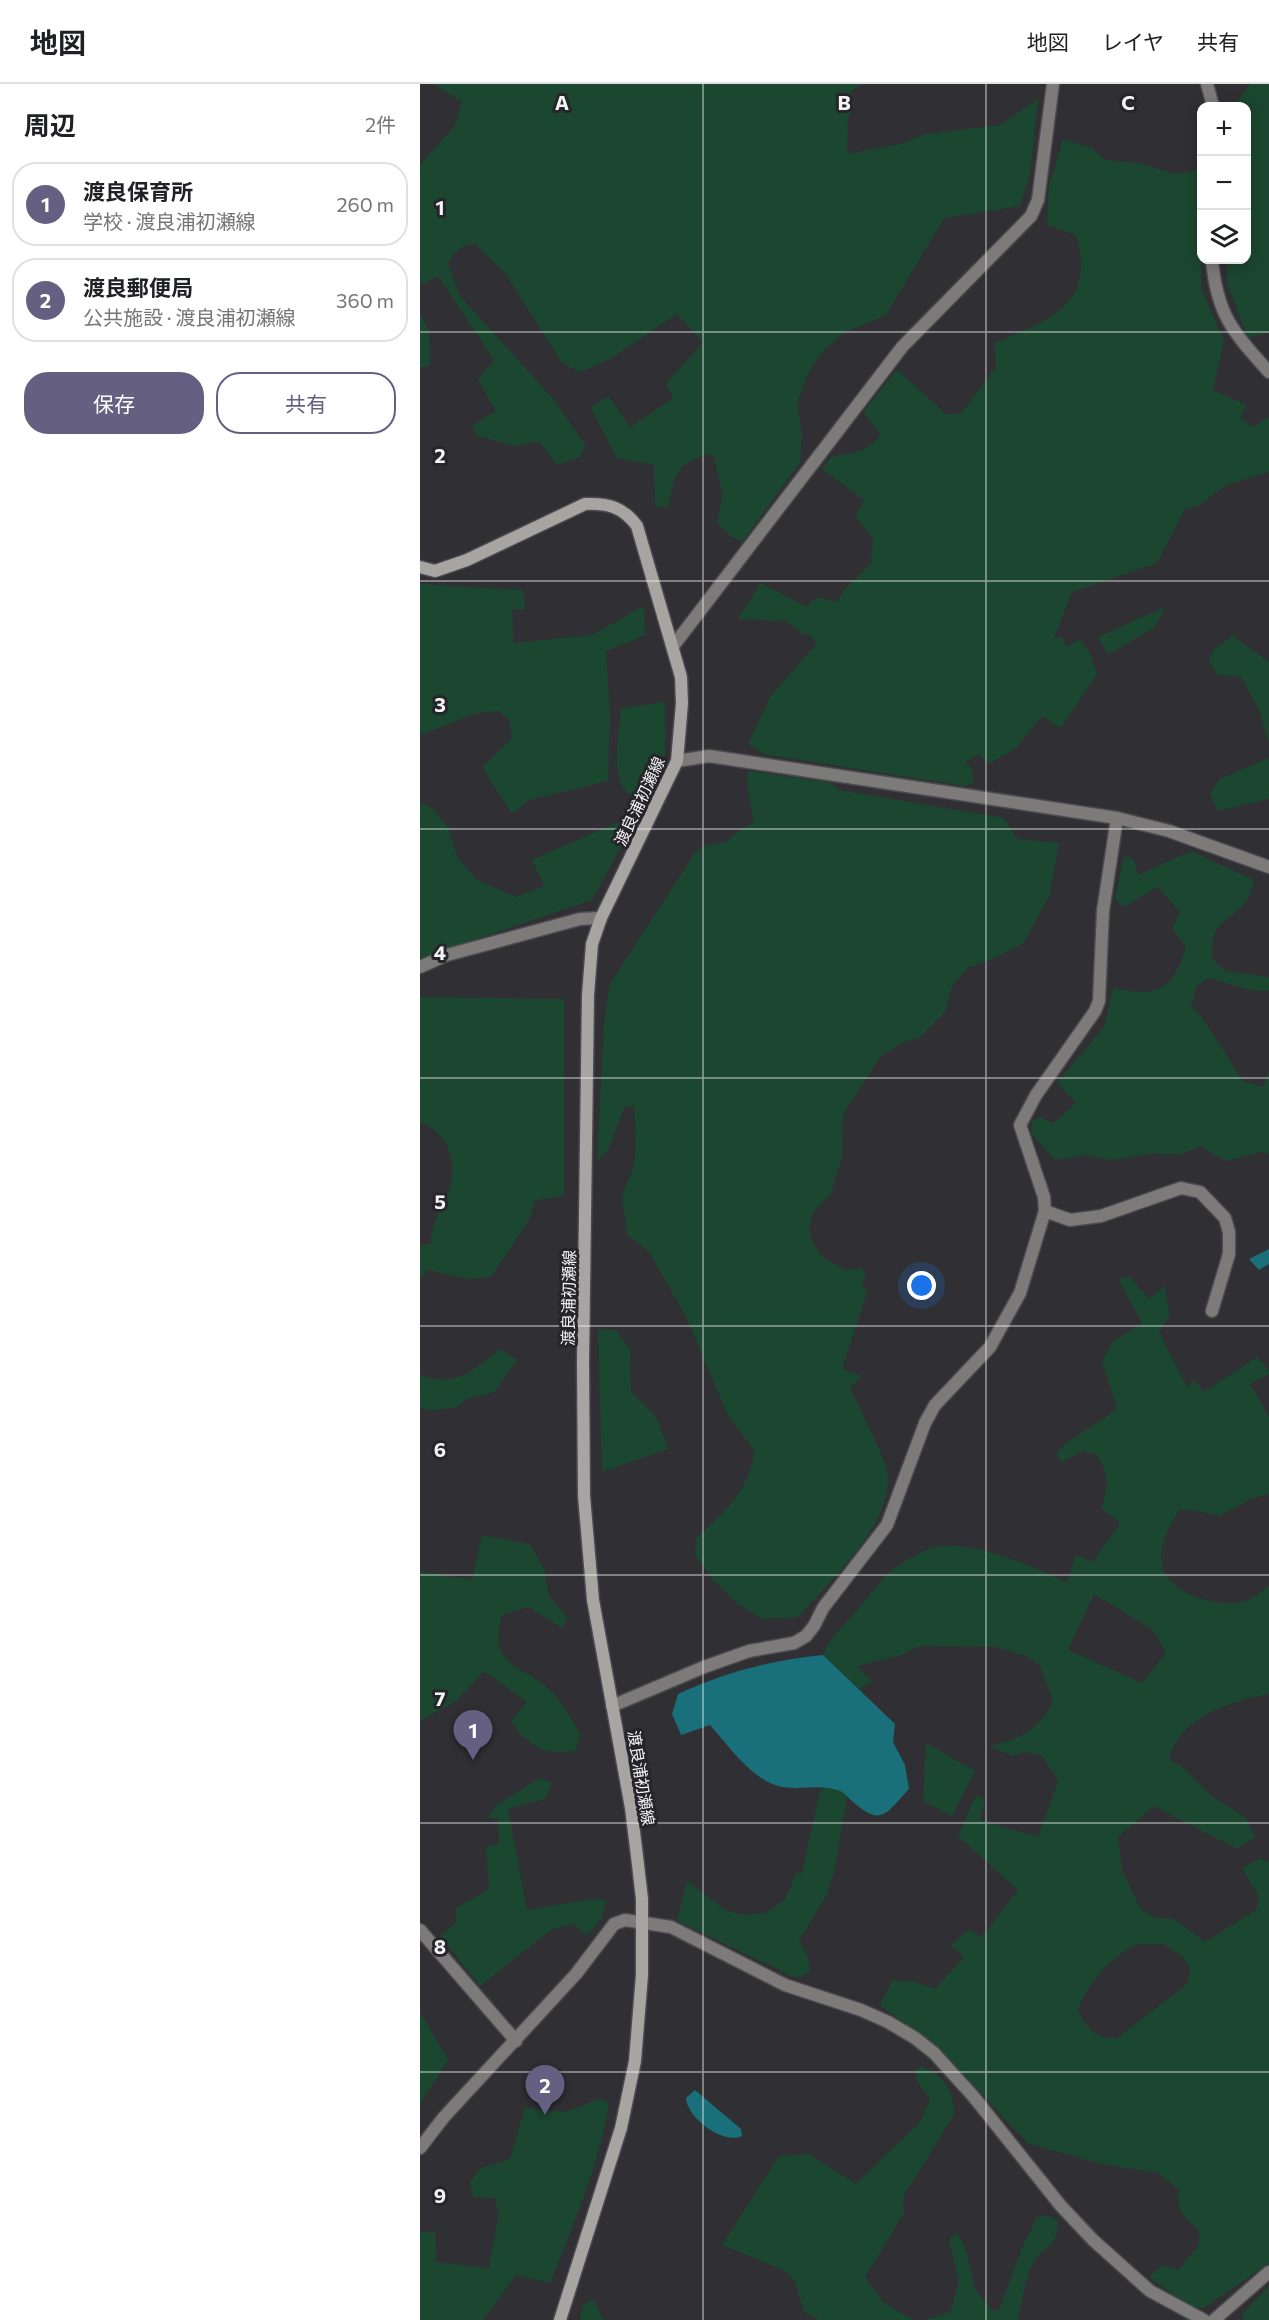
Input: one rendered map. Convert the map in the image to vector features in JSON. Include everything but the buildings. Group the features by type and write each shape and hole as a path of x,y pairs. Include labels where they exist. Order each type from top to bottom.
{"main road":[{"name":"渡良浦初瀬線","path":"420,567 435,571 449,567 585,504 610,505 629,515 637,526 674,645 681,677 682,694 677,761 601,918 592,944 588,995 583,1363 584,1496 593,1600 632,1808 643,1921 642,1975 635,2061 621,2128 560,2320"}],"street":[{"path":"674,645 902,347 1031,216 1038,200 1053,84"},
{"path":"1207,84 1212,102"},
{"path":"1213,264 1218,302 1227,322 1269,372"},
{"path":"677,761 710,756 1117,818 1168,831 1269,867"},
{"path":"612,1706 749,1651 794,1643 814,1626 823,1608 887,1525 909,1461 935,1405 990,1347 1020,1293 1045,1211 1044,1197 1020,1125 1036,1095 1095,1011 1099,1001 1103,911 1117,818"},
{"path":"420,968 447,955 580,919 601,918"},
{"path":"1045,1211 1070,1220 1101,1216 1181,1188 1200,1192 1225,1218 1229,1232 1229,1254 1212,1311"},
{"path":"420,2148 444,2116 576,1974 614,1924 626,1920 671,1927 784,1984 861,2010 915,2038 934,2053 973,2096 1061,2206 1093,2240 1150,2291 1204,2320"},
{"path":"420,1930 516,2041"},
{"path":"1214,2320 1269,2272"}],"green space":[{"path":"433,84 862,84 851,91 854,107 848,118 847,154 901,144 926,134 1000,125 1038,99 1030,173 1020,206 944,218 886,315 842,334 821,353 807,375 797,403 802,436 800,462 742,542 729,535 717,522 723,494 713,454 691,460 685,465 676,476 668,506 655,507 654,465 617,458 590,407 609,397 630,427 673,399 666,384 703,342 677,314 610,359 580,372 562,363 505,273 475,244 459,249 448,263 459,295 556,402 585,445 580,457 557,465 540,442 512,446 476,435 472,426 496,411 478,379 494,360 438,276 420,285 420,165 454,127 462,102"},
{"path":"1250,84 1269,84 1269,333 1248,338 1227,283 1227,264 1251,264 1251,102 1237,102"},
{"path":"1063,139 1092,148 1105,160 1140,163 1171,173 1188,173 1197,169 1197,264 1201,264 1201,288 1224,341 1213,390 1247,405 1240,418 1253,427 1269,417 1269,472 1226,485 1198,506 1185,509 1157,563 1072,592 1054,638 1062,637 1066,647 1080,640 1088,650 1097,674 1061,728 1042,716 1017,747 989,764 978,754 964,763 971,767 974,782 965,786 764,754 748,744 770,697 817,643 810,635 801,633 786,621 738,619 760,583 807,607 816,597 837,602 844,590 871,564 873,538 855,516 864,500 822,469 832,456 859,451 876,441 881,435 863,412 897,370 946,414 961,414 996,367 994,343 1049,318 1073,295 1080,279 1081,259 1076,235 1047,225 1049,186"},
{"path":"420,313 429,331 430,365 420,368"},
{"path":"420,584 523,590 525,610 512,609 514,643 592,635 644,606 645,635 606,651 610,716 608,781 529,800 512,814 482,767 512,738 509,719 498,711 473,714 420,735"},
{"path":"1165,607 1155,627 1108,655 1098,637"},
{"path":"1233,636 1269,662 1269,744 1259,710 1241,677 1218,675 1209,662 1213,650"},
{"path":"665,702 665,752 652,794 637,796 626,791 620,781 617,767 621,708"},
{"path":"1269,758 1269,799 1218,811 1210,793 1220,779"},
{"path":"748,771 832,783 839,790 1004,818 1017,839 1059,843 1049,896 1023,944 969,967 952,986 945,1012 919,1038 901,1043 880,1057 843,1115 842,1156 831,1194 813,1212 809,1228 813,1244 824,1258 846,1270 862,1268 866,1274 862,1283 867,1293 842,1369 862,1376 850,1387 883,1458 888,1487 883,1507 859,1548 798,1617 762,1619 739,1605 714,1581 695,1555 696,1538 727,1509 741,1490 755,1451 728,1416 686,1317 649,1252 626,1234 623,1197 635,1155 634,1105 624,1108 608,1150 597,1161 604,1022 610,984 696,851 706,845 728,842 733,835 754,821 747,785"},
{"path":"420,802 433,809 449,829 457,857 477,880 516,897 544,886 532,860 623,820 633,825 592,900 420,958"},
{"path":"1191,851 1254,880 1246,902 1216,931 1213,938 1213,960 1226,971 1269,977 1269,991 1254,991 1209,978 1197,986 1191,1006 1201,1016 1243,1081 1263,1087 1269,1071 1269,1154 1262,1151 1226,1161 1200,1146 1180,1155 1154,1153 1111,1160 1087,1155 1055,1160 1031,1133 1032,1121 1040,1117 1054,1123 1076,1103 1057,1083 1104,1027 1113,988 1141,992 1161,988 1175,974 1186,947 1172,929 1180,912 1158,887 1123,907 1115,899 1124,856 1133,859 1138,875"},
{"path":"420,997 564,999 564,1196 535,1200 529,1220 491,1277 469,1279 427,1270 420,1280 420,1246 430,1244 434,1226 451,1183 452,1164 442,1138 436,1131 420,1123"},
{"path":"1129,1276 1149,1299 1164,1286 1170,1315 1159,1332 1187,1387 1195,1380 1204,1392 1257,1357 1269,1371 1269,1374 1250,1384 1269,1417 1269,1494 1251,1499 1219,1516 1193,1510 1179,1510 1161,1552 1163,1570 1170,1580 1179,1589 1204,1600 1242,1602 1253,1598 1269,1585 1269,1694 1223,1707 1195,1722 1174,1745 1169,1760 1181,1766 1213,1797 1246,1818 1255,1838 1237,1849 1154,1806 1118,1837 1122,1870 1141,1910 1154,1917 1174,1919 1205,1942 1256,1910 1259,1897 1242,1868 1260,1858 1269,1862 1269,2263 1204,2308 1191,2307 1149,2277 1162,2265 1178,2270 1199,2245 1199,2230 1185,2217 1180,2208 1179,2190 1158,2173 1101,2164 1027,2143 949,2058 880,2005 892,1981 912,1981 935,1989 964,1957 951,1945 969,1929 982,1937 1018,1890 958,1836 976,1795 985,1799 980,1820 1038,1837 1058,1781 1042,1756 1024,1752 1012,1756 990,1746 1028,1732 1048,1711 1053,1701 1040,1666 1026,1656 996,1647 920,1646 899,1656 856,1666 872,1681 859,1689 823,1655 835,1635 887,1574 932,1548 946,1546 981,1550 1019,1562 1067,1583 1076,1555 1093,1562 1120,1523 1101,1508 1107,1487 1104,1468 1097,1455 1083,1451 1062,1462 1056,1453 1070,1440 1117,1409 1102,1361 1113,1341 1142,1323 1118,1279","holes":["1094,1594 1153,1630 1166,1653 1142,1683 1068,1650","1163,1944 1182,1956 1191,1969 1187,1984 1116,2039 1102,2037 1092,2031 1078,2010 1087,1991 1100,1973 1134,1946"]},
{"path":"598,1329 616,1330 630,1349 631,1392 657,1418 668,1449 602,1472"},
{"path":"500,1349 517,1360 494,1392 467,1399 455,1408 430,1410 420,1408 420,1375 432,1378 454,1378 472,1370"},
{"path":"482,1535 530,1544 544,1569 549,1596 568,1618 562,1628 529,1607 502,1615 499,1645 509,1662 551,1691 559,1700 580,1733 576,1750 547,1751 524,1737 511,1721 527,1702 484,1671 456,1701 420,1721 420,1571 472,1580"},
{"path":"926,1743 975,1771 952,1816 923,1801"},
{"path":"540,1778 552,1783 545,1799 508,1809 527,1910 594,1899 607,1900 601,1919 586,1936 575,1924 552,1929 480,1986 440,1936 456,1923 456,1908 489,1889 486,1846 499,1844 498,1819 488,1818 495,1806"},
{"path":"824,1787 841,1791 847,1796 834,1873 826,1896 799,1940 808,1957 810,1972 803,1976 789,1975 677,1921 687,1881 727,1911 745,1915 765,1913 784,1901 796,1874 802,1873 819,1795"},
{"path":"420,2012 448,2060 420,2103"},
{"path":"921,2066 936,2074 946,2084 952,2098 954,2115 903,2197 904,2213 865,2277 883,2302 913,2320 820,2320 804,2312 795,2281 784,2270 722,2245 779,2156 809,2154 856,2184 920,2122 930,2100 916,2079 915,2070"},
{"path":"599,2099 609,2103 599,2149 550,2283 516,2275 483,2320 420,2320 420,2232 435,2232 436,2262 489,2268 499,2214 495,2198 473,2197 470,2182 481,2168 510,2159 525,2108 566,2112"},
{"path":"1050,2216 1058,2222 1057,2231 1051,2245 1032,2265 1024,2289 1018,2320 925,2320 950,2312 959,2283 949,2239 958,2233 967,2253 975,2289 993,2311 999,2310 1021,2250 1037,2217"},
{"path":"1269,2286 1269,2320 1244,2320 1242,2314"},
{"path":"594,2300 603,2320 579,2320 584,2304"}],"water":[{"path":"1269,1249 1269,1264 1259,1270 1249,1259"},
{"path":"823,1655 895,1724 893,1742 905,1765 909,1789 895,1805 883,1814 870,1814 837,1790 823,1787 790,1788 772,1784 742,1762 710,1725 681,1735 672,1714 678,1694 713,1679 785,1660"},
{"path":"695,2090 741,2129 742,2136 725,2137 699,2121 692,2114 686,2098"}],"place":[{"name":"渡良保育所","path":"473,1760"},
{"name":"渡良郵便局","path":"545,2115"}]}
